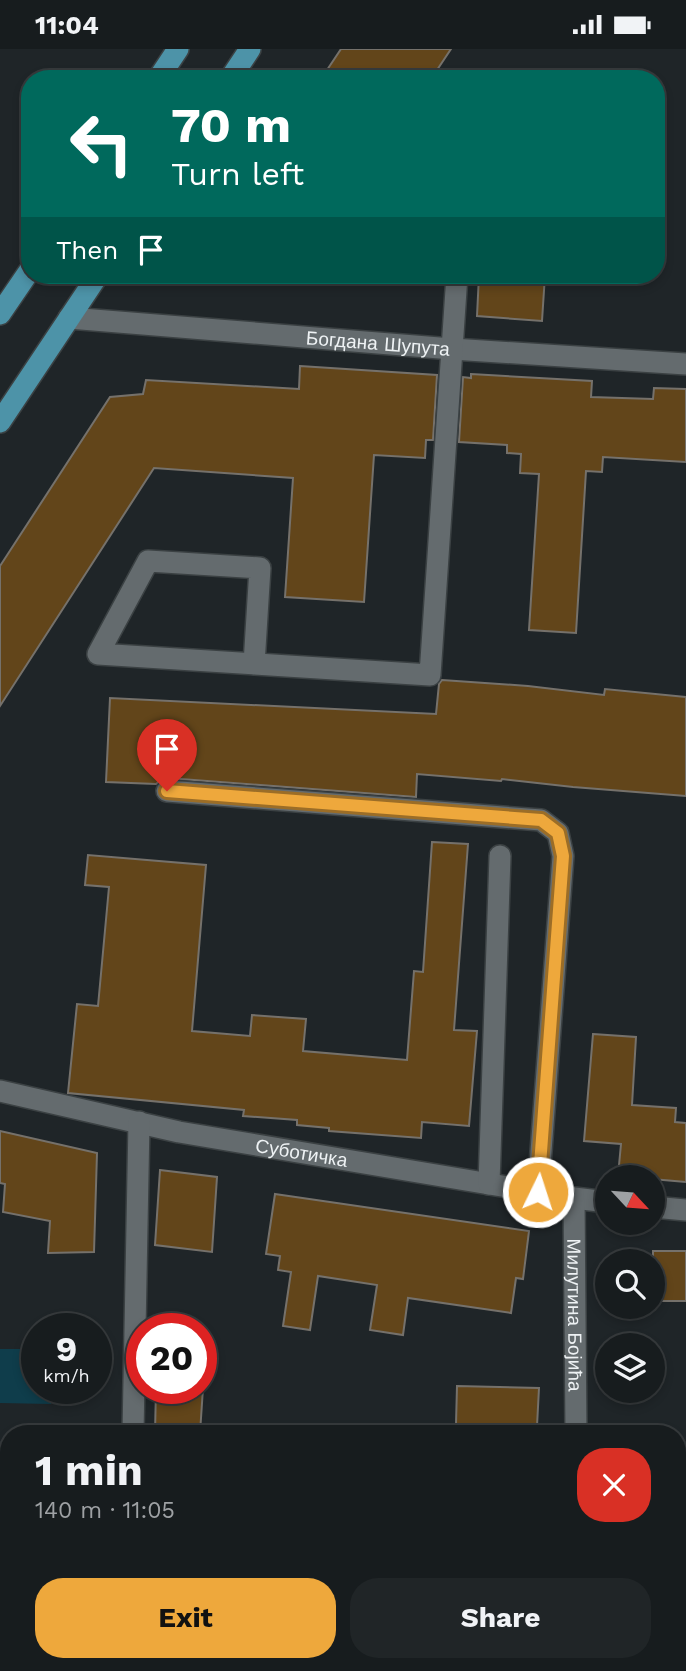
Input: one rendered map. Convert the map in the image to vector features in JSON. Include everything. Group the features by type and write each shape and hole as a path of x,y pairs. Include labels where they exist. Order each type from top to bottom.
{"main road":[{"path":"164,70 178,49"},
{"path":"236,70 250,49"},
{"path":"0,314 21,283"},
{"path":"0,422 92,284"}],"street":[{"path":"254,664 260,568 148,561 98,654 254,664 430,675 456,284"},
{"name":"Богдана Шупута","path":"69,318 452,349 686,364"},
{"path":"167,791 541,820 558,833 563,856 538,1192"},
{"path":"489,1184 500,856"},
{"name":"Суботичка","path":"0,1091 179,1132 595,1201"},
{"path":"133,1425 139,1122"},
{"name":"Милутина Бојића","path":"574,1198 576,1425"},
{"path":"665,1207 686,1210"}],"shaded area":[{"path":"0,1349 21,1349 21,1403 0,1403"}],"building":[{"path":"341,49 451,49 437,70 327,70"},
{"path":"479,284 544,284 542,321 477,316"},
{"path":"300,366 437,375 433,440 426,440 425,458 374,455 364,602 285,597 293,478 154,468 0,706 0,566 110,397 143,394 146,380 299,389"},
{"path":"471,374 592,381 591,397 653,399 654,388 686,389 686,462 603,457 602,472 586,471 576,633 529,630 539,474 520,473 521,454 507,453 507,445 459,442 463,377 471,378"},
{"path":"442,680 604,695 605,689 686,697 686,796 417,774 416,797 168,778 156,784 106,782 110,698 436,714 439,684"},
{"path":"432,842 468,844 454,1030 477,1031 469,1126 422,1122 421,1138 329,1131 329,1128 297,1125 297,1120 243,1116 244,1110 68,1093 77,1004 98,1006 109,887 85,885 88,855 206,865 192,1031 250,1036 252,1015 306,1019 303,1051 407,1060 414,971 423,972"},
{"path":"593,1034 636,1037 632,1105 676,1108 675,1122 686,1123 686,1182 665,1180 665,1165 619,1165 621,1144 584,1141"},
{"path":"0,1131 97,1153 94,1252 48,1253 50,1221 3,1212 5,1184 0,1183"},
{"path":"160,1170 217,1177 212,1252 155,1245"},
{"path":"275,1194 529,1231 523,1279 516,1278 511,1313 408,1298 403,1335 370,1330 377,1285 318,1276 310,1330 283,1326 291,1272 278,1270 280,1256 266,1254"},
{"path":"665,1251 686,1251 686,1301 665,1301"},
{"path":"457,1386 539,1388 537,1425 456,1424"},
{"path":"156,1404 202,1404 201,1425 155,1425"}],"route":[{"path":"167,791 541,820 558,833 563,856 538,1192"}]}
